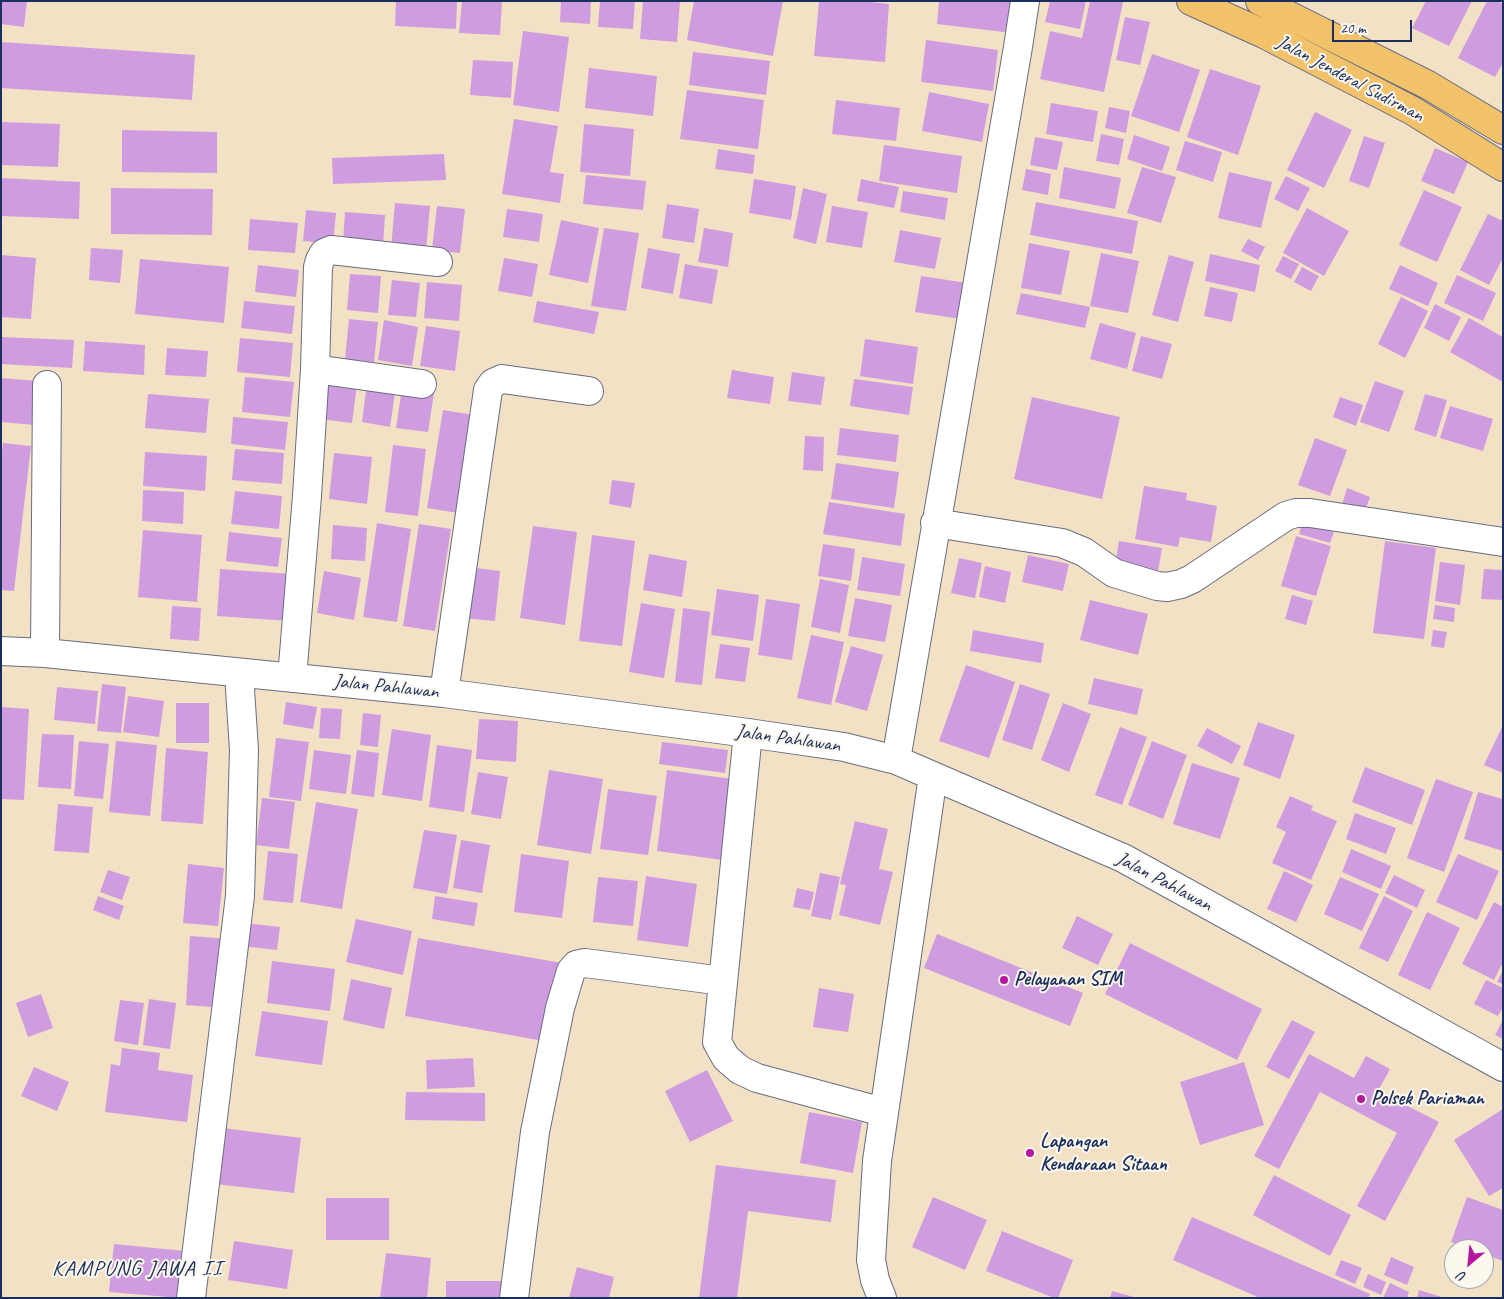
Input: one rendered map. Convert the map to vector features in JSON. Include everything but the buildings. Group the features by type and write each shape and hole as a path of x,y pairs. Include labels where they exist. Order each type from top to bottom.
{"main road":[{"name":"Jalan Jenderal Sudirman","path":"1191,1 1264,34 1413,111 1503,167"},
{"name":"Jalan Jenderal Sudirman","path":"1270,3 1428,85 1503,130"}],"street":[{"path":"896,760 1025,1"},
{"path":"292,678 315,369 318,267 324,253 330,250 438,262"},
{"path":"315,369 422,384"},
{"path":"444,694 488,390 493,383 502,379 589,391"},
{"path":"45,653 47,385"},
{"path":"935,523 1074,546 1114,573 1157,586 1167,587 1182,584 1192,579 1286,516 1296,513 1310,513 1503,542"},
{"name":"Jalan Pahlawan","path":"1,651 45,653 444,694 844,747 896,760 1123,858 1503,1067"},
{"path":"191,1298 240,896 244,750 239,674"},
{"path":"748,733 717,1042 726,1058 740,1070 757,1078 883,1112"},
{"path":"882,1298 875,1280 871,1260 877,1162 933,776"},
{"path":"514,1298 535,1132 560,1008 571,971 576,965 585,964 723,981"}],"place":[{"name":"Pelayanan SIM","path":"1004,980"},
{"name":"Polsek Pariaman","path":"1361,1099"},
{"name":"Lapangan Kendaraan Sitaan","path":"1030,1153"}],"district":[{"name":"KAMPUNG JAWA II","path":"137,1269"}]}
